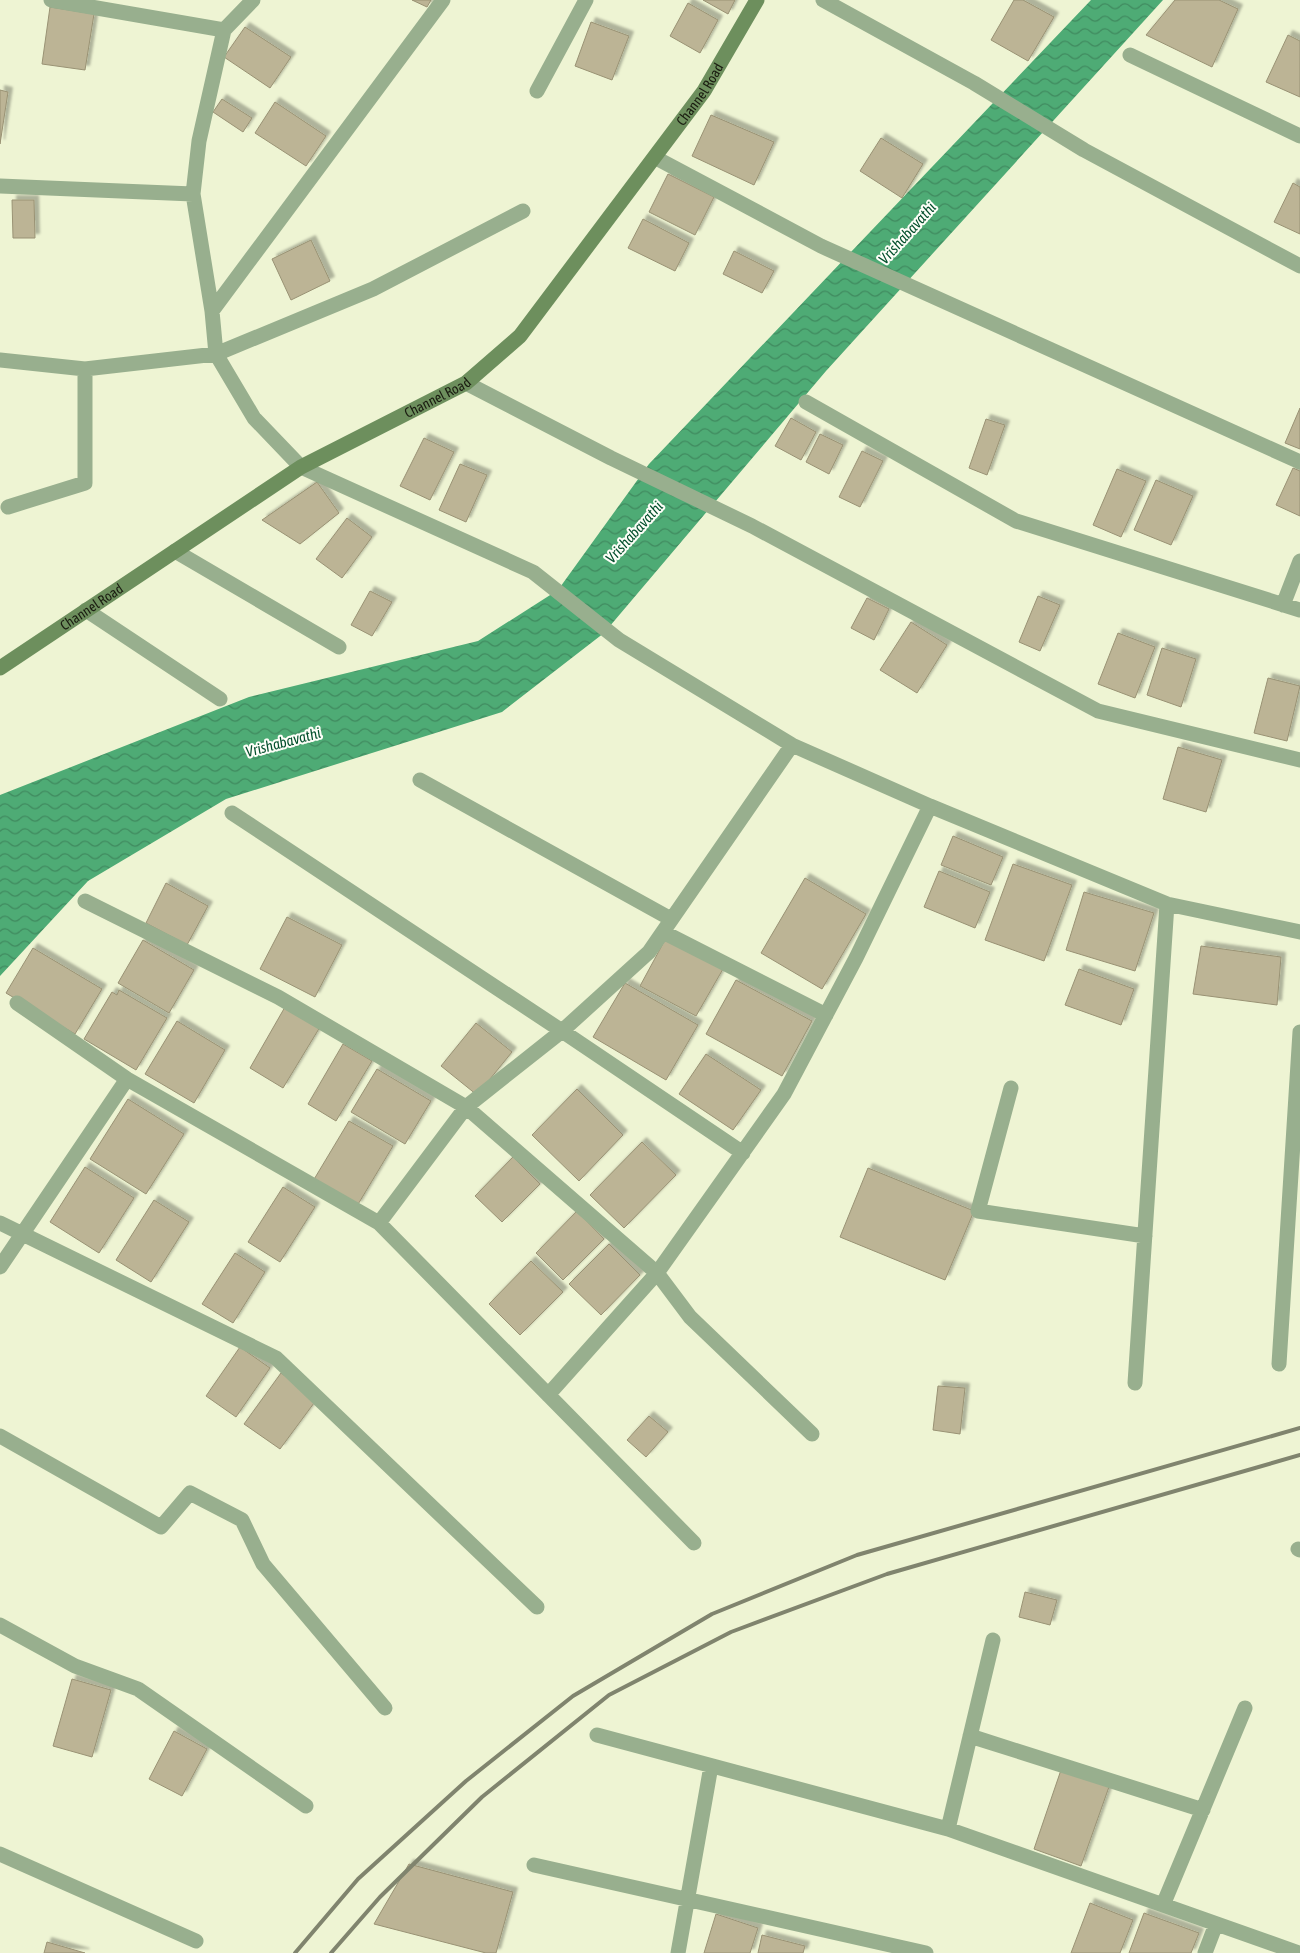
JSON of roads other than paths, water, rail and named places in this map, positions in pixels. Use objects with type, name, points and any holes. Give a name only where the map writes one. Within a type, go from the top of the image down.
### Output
[{"type":"street","points":[[51,0],[224,30]]},
{"type":"street","points":[[253,0],[224,30],[199,141],[193,194],[212,311],[216,354],[254,418],[301,467],[533,572],[619,640],[792,745],[930,806],[1167,904],[1300,932]]},
{"type":"street","points":[[212,311],[444,0]]},
{"type":"street","points":[[537,90],[586,0]]},
{"type":"street","name":"Channel Road","points":[[0,668],[301,467],[466,383],[520,336],[656,158],[704,91],[757,0]]},
{"type":"street","points":[[823,0],[974,84],[1084,150],[1300,266]]},
{"type":"street","points":[[1130,55],[1300,136]]},
{"type":"street","points":[[656,158],[821,246],[1300,462]]},
{"type":"street","points":[[0,186],[193,194]]},
{"type":"street","points":[[0,360],[85,369],[216,354],[373,289],[523,211]]},
{"type":"street","points":[[8,507],[85,483],[85,369]]},
{"type":"street","points":[[466,383],[611,458],[752,526],[1098,711],[1300,760]]},
{"type":"street","points":[[806,402],[1016,521],[1300,610]]},
{"type":"street","points":[[174,551],[339,647]]},
{"type":"street","points":[[1283,605],[1300,561]]},
{"type":"street","points":[[86,610],[220,699]]},
{"type":"street","points":[[379,1223],[466,1107],[562,1031],[649,952],[792,745]]},
{"type":"street","points":[[420,780],[667,926],[826,1015]]},
{"type":"street","points":[[548,1395],[657,1273],[784,1094],[826,1015],[930,806]]},
{"type":"street","points":[[232,813],[562,1031],[742,1153]]},
{"type":"street","points":[[85,901],[278,997],[466,1107],[657,1273],[690,1317],[812,1434]]},
{"type":"street","points":[[1135,1383],[1167,904]]},
{"type":"street","points":[[17,1003],[127,1079],[379,1223],[694,1543]]},
{"type":"street","points":[[1279,1364],[1297,1119],[1300,1032]]},
{"type":"street","points":[[0,1268],[22,1232],[127,1079]]},
{"type":"street","points":[[1011,1088],[978,1211],[1145,1236]]},
{"type":"street","points":[[0,1223],[22,1232],[276,1358],[537,1607]]},
{"type":"street","points":[[0,1436],[161,1527],[190,1493],[242,1520],[264,1564],[385,1708]]},
{"type":"street","points":[[0,1625],[75,1666],[138,1689],[306,1806]]},
{"type":"street","points":[[948,1829],[993,1640]]},
{"type":"street","points":[[1163,1905],[1245,1708]]},
{"type":"street","points":[[597,1735],[948,1829],[1299,1953]]},
{"type":"street","points":[[970,1736],[1203,1810]]},
{"type":"street","points":[[678,1953],[712,1766]]},
{"type":"street","points":[[0,1854],[196,1941]]},
{"type":"street","points":[[534,1865],[926,1953]]},
{"type":"street","points":[[1205,1953],[1216,1924]]},
{"type":"water","name":"Vrishabavathi","points":[[1091,0],[1163,0],[826,371],[604,633],[502,712],[226,799],[88,881],[0,976],[0,795],[249,697],[478,641],[558,590],[649,464]]},
{"type":"railway","points":[[295,1953],[358,1879],[466,1781],[573,1696],[712,1614],[857,1555],[1300,1428]]},
{"type":"railway","points":[[331,1953],[380,1897],[482,1797],[609,1695],[731,1632],[887,1574],[1300,1455]]}]
